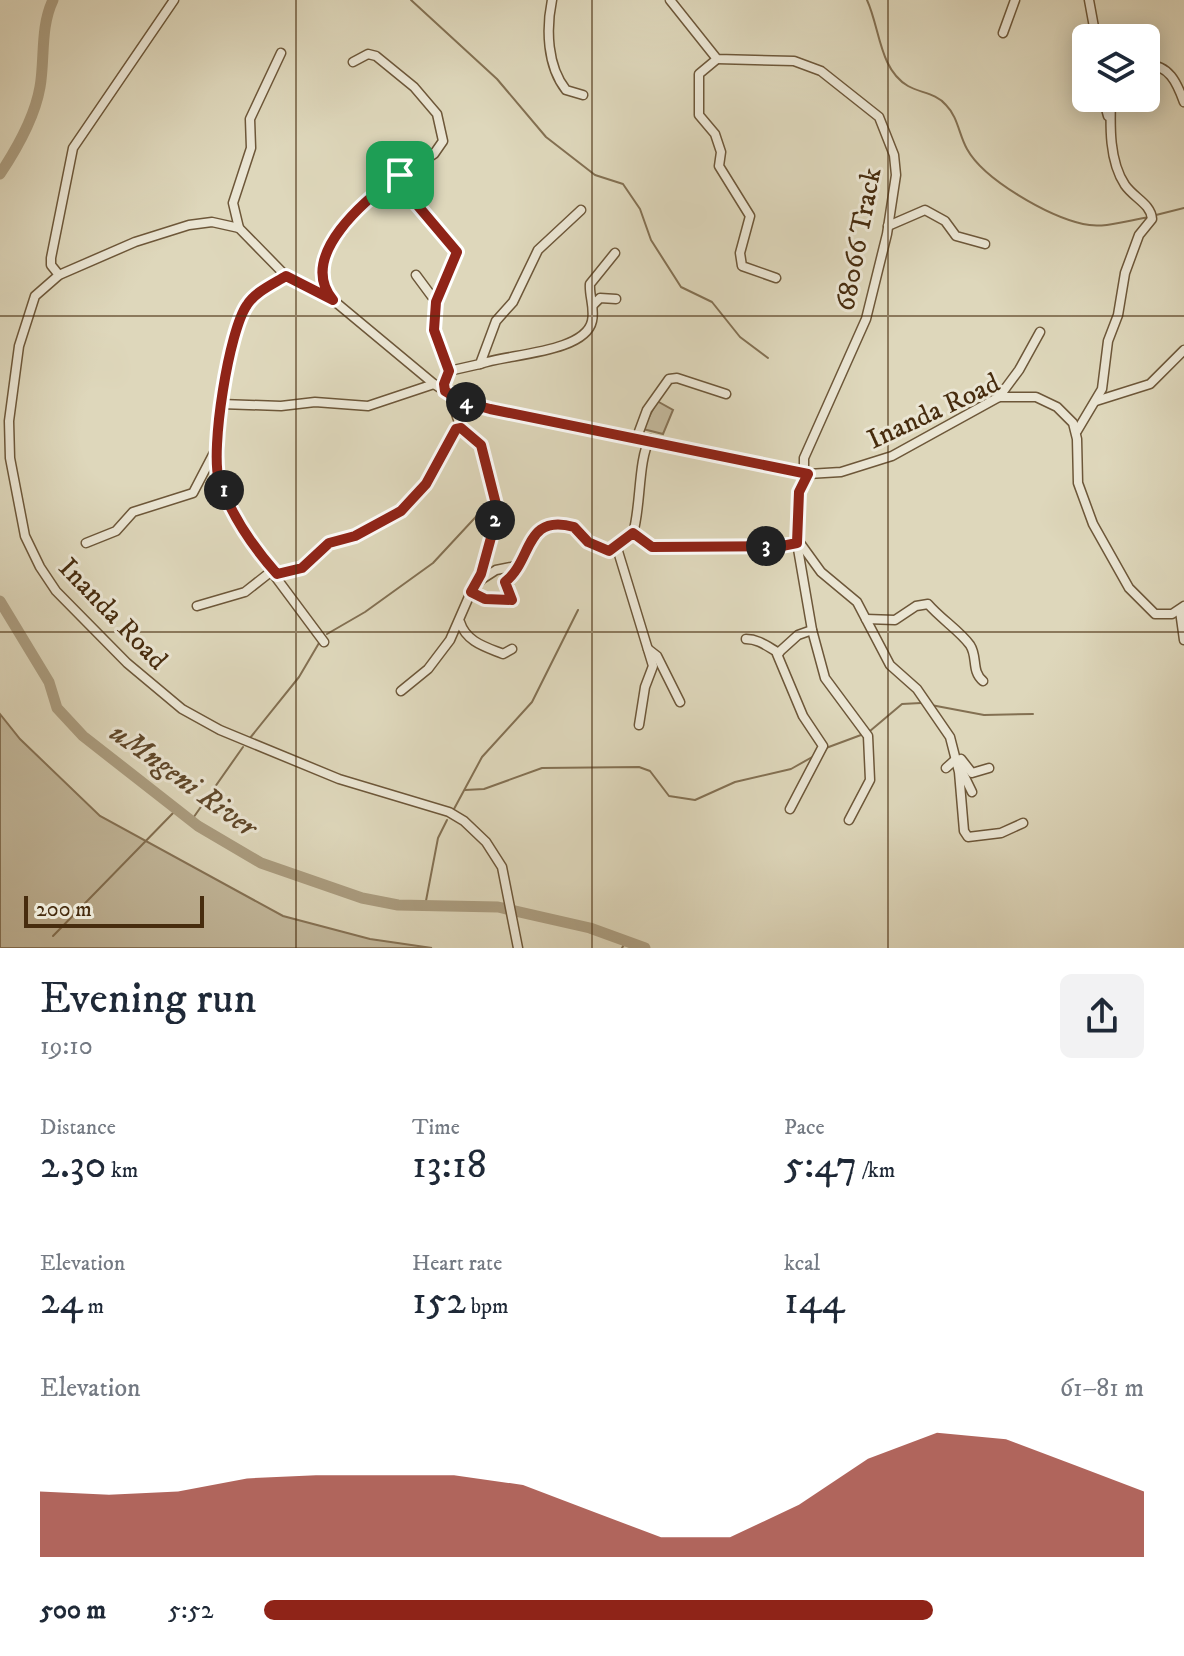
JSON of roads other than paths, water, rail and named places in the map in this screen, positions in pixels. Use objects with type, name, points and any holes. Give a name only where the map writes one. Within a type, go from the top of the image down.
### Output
[{"type":"street","points":[[59,275],[51,265],[51,258],[73,148],[174,0]]},
{"type":"street","points":[[552,0],[548,18],[556,75],[566,90],[583,95]]},
{"type":"street","points":[[670,0],[717,59],[699,74],[698,107],[703,123],[716,137],[719,166],[749,211],[750,226],[743,239],[742,266],[776,278]]},
{"type":"street","points":[[1003,33],[1015,0]]},
{"type":"street","points":[[1087,2],[1092,24]]},
{"type":"street","points":[[239,228],[233,203],[251,148],[248,127],[281,53]]},
{"type":"street","points":[[333,300],[321,270],[326,253],[365,200],[441,147],[442,126],[426,97],[376,56],[368,54],[353,62]]},
{"type":"street","name":"68066 Track","points":[[717,59],[775,59],[811,66],[868,106],[887,131],[894,155],[896,175],[888,226],[866,319],[804,458],[806,473],[799,492],[797,543],[812,630],[825,678],[868,736],[870,780],[849,820]]},
{"type":"street","points":[[1160,67],[1168,72],[1184,102]]},
{"type":"street","points":[[1108,112],[1111,120]]},
{"type":"street","points":[[1111,112],[1120,176],[1153,216],[1139,235],[1125,273],[1118,315],[1108,341],[1104,382],[1077,431],[1078,483],[1093,524],[1110,557],[1150,613],[1161,616],[1182,608],[1184,640]]},
{"type":"street","points":[[400,175],[413,200],[457,252],[436,302],[434,333],[449,371],[445,391]]},
{"type":"street","points":[[480,364],[496,321],[513,302],[542,245],[581,210]]},
{"type":"street","points":[[888,226],[925,210],[945,221],[956,236],[985,244]]},
{"type":"street","name":"Inanda Road","points":[[518,948],[510,899],[498,858],[464,821],[449,812],[339,779],[190,714],[127,663],[47,579],[25,536],[10,458],[9,421],[26,316],[40,289],[59,275],[135,242],[189,225],[212,222],[239,228],[286,276],[333,300],[434,384],[461,401],[806,473],[841,472],[892,456],[999,397],[1026,394],[1045,400],[1066,414],[1077,431]]},
{"type":"street","points":[[449,371],[566,345],[587,332],[593,305],[590,284],[615,253]]},
{"type":"street","points":[[416,275],[436,302]]},
{"type":"street","points":[[286,276],[252,298],[242,312],[221,404],[221,484],[248,540],[284,583],[324,642]]},
{"type":"street","points":[[593,305],[600,298],[616,299]]},
{"type":"street","points":[[999,397],[1019,370],[1040,332]]},
{"type":"street","points":[[1095,401],[1150,384],[1184,350]]},
{"type":"street","points":[[637,437],[637,429],[664,383],[675,378],[726,394]]},
{"type":"street","points":[[221,404],[343,403],[368,406],[434,384]]},
{"type":"street","points":[[401,691],[428,669],[460,622],[498,509],[481,445],[461,428],[456,414],[461,401]]},
{"type":"street","points":[[284,583],[329,543],[360,534],[409,503],[426,484],[456,429],[461,428]]},
{"type":"street","points":[[472,590],[485,599],[512,600],[505,582],[520,566],[533,535],[549,525],[571,526],[594,545],[609,551],[617,548],[633,533],[645,466],[644,449],[650,439]]},
{"type":"street","points":[[86,543],[116,531],[133,512],[193,493],[219,444]]},
{"type":"street","points":[[633,533],[652,547],[782,546],[797,543],[821,572],[857,602],[890,665],[922,695],[972,773],[989,768]]},
{"type":"street","points":[[617,548],[653,666],[645,687],[639,725]]},
{"type":"street","points":[[472,590],[491,572],[520,566]]},
{"type":"street","points":[[197,606],[245,592],[275,572],[297,569]]},
{"type":"street","points":[[866,619],[895,620],[916,606],[928,604],[966,639],[972,649],[977,675],[983,681]]},
{"type":"street","points":[[460,622],[463,632],[482,646],[503,654],[512,649]]},
{"type":"street","points":[[790,809],[823,746],[783,676],[777,659],[779,653],[798,635],[812,630]]},
{"type":"street","points":[[746,639],[758,640],[769,650],[779,653]]},
{"type":"street","points":[[647,649],[657,656],[680,702]]},
{"type":"street","points":[[954,748],[964,831],[973,839],[1001,833],[1023,823]]},
{"type":"street","points":[[946,768],[956,759]]},
{"type":"street","points":[[956,759],[972,792]]},
{"type":"waterway","name":"uMngeni River","points":[[0,174],[24,132],[38,98],[46,21],[53,0]]},
{"type":"waterway","points":[[411,0],[497,79],[546,137],[595,175],[623,184],[640,209],[651,240],[681,287],[712,302],[740,337],[768,358]]},
{"type":"waterway","points":[[867,0],[891,69],[908,86],[946,105],[967,149],[987,173],[1035,205],[1083,224],[1108,225],[1150,217]]},
{"type":"waterway","points":[[1156,215],[1184,208]]},
{"type":"waterway","points":[[327,634],[365,612],[433,563],[484,508]]},
{"type":"waterway","name":"uMngeni River","points":[[0,601],[49,682],[57,708],[83,736],[198,826],[261,863],[362,898],[398,905],[498,907],[590,928],[645,948]]},
{"type":"waterway","points":[[454,809],[482,757],[532,702],[578,610]]},
{"type":"waterway","points":[[250,738],[299,677],[319,643]]},
{"type":"waterway","points":[[870,731],[902,704],[921,703]]},
{"type":"waterway","points":[[931,705],[984,715],[1033,714]]},
{"type":"waterway","points":[[826,748],[861,735]]},
{"type":"waterway","points":[[191,821],[243,747]]},
{"type":"waterway","points":[[465,790],[484,789],[542,768],[639,767],[650,771],[669,796],[695,800],[735,782],[791,769],[814,756]]},
{"type":"waterway","points":[[53,936],[176,810]]},
{"type":"waterway","points":[[425,906],[438,838],[447,820]]},
{"type":"waterway","name":"uMngeni River","points":[[622,948],[626,941]]}]
